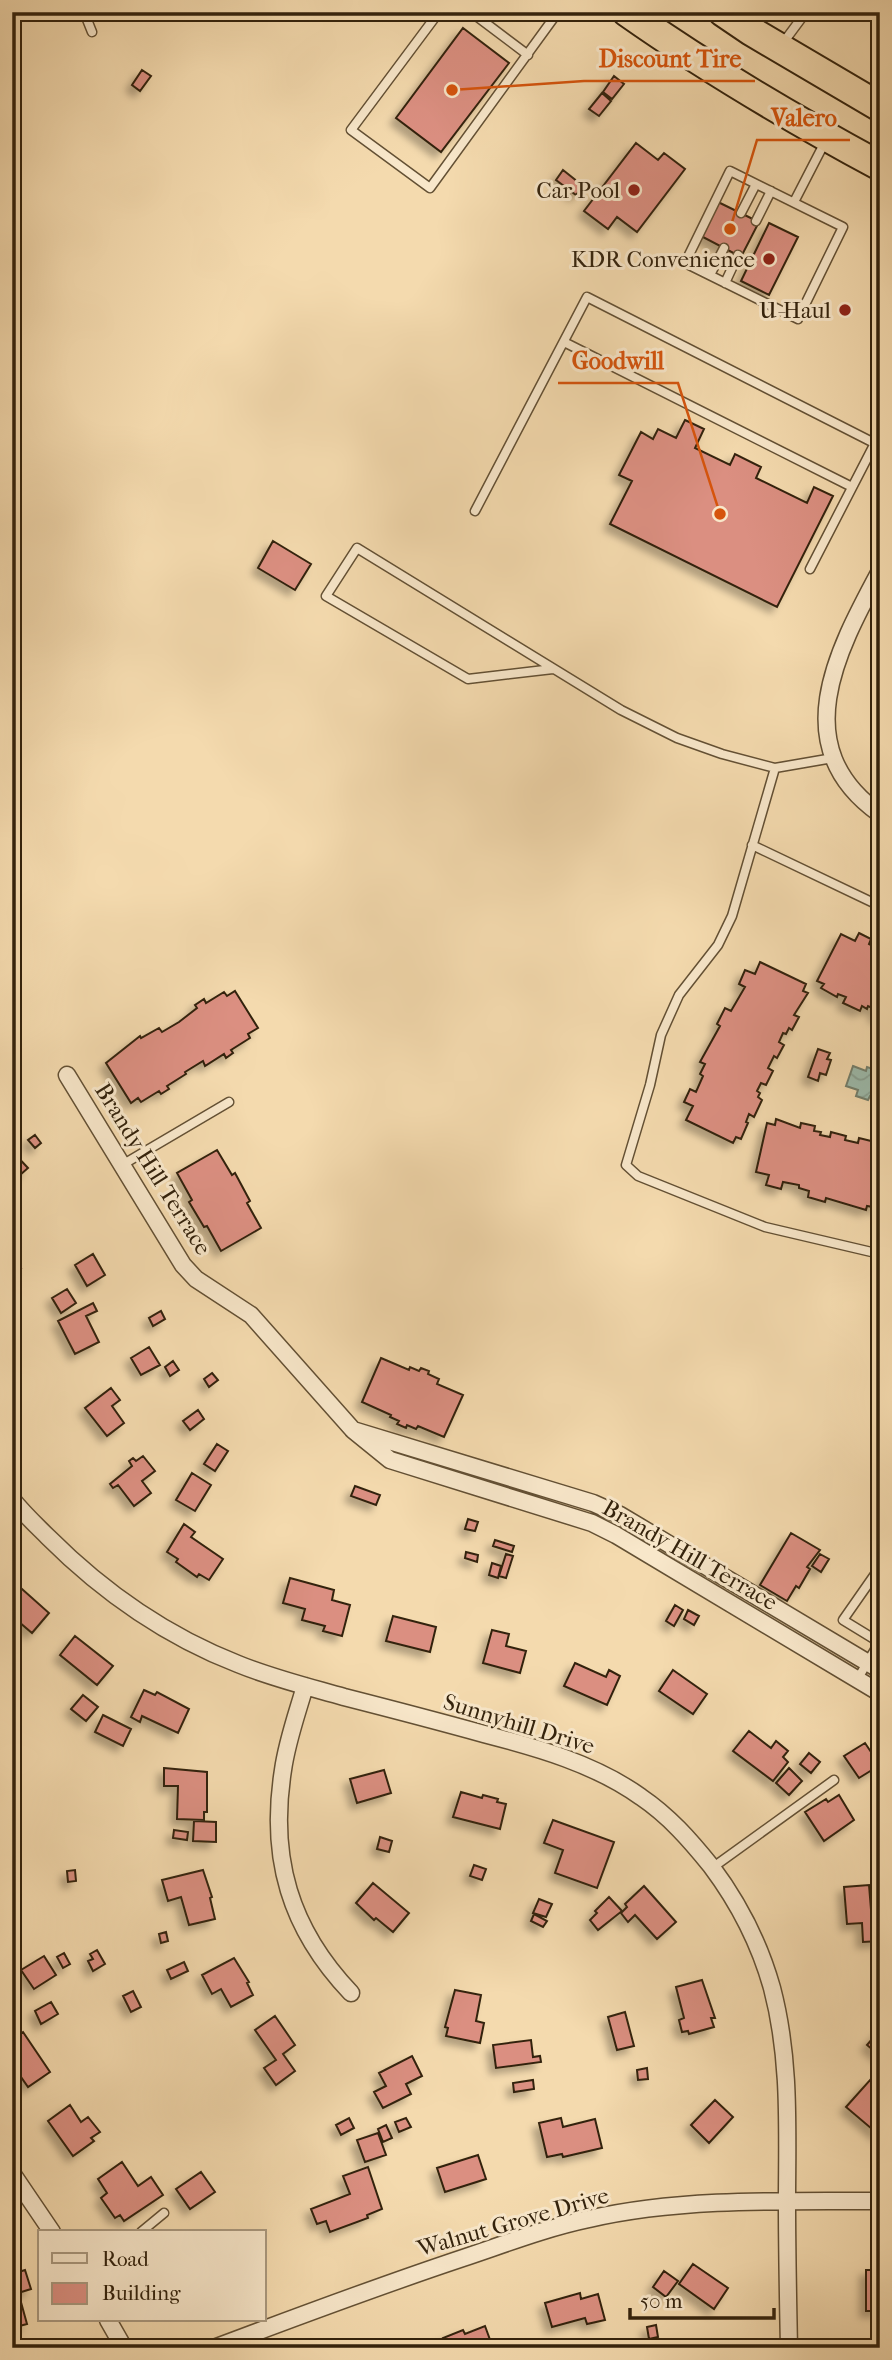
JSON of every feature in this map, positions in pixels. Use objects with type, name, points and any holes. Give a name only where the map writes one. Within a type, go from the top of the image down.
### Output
[{"type":"highway","points":[[627,12],[677,47],[880,166]]},
{"type":"highway","points":[[723,12],[759,22],[779,48],[880,107]]},
{"type":"street","points":[[880,571],[849,629],[834,667],[826,704],[833,758],[850,786],[880,814]]},
{"type":"street","name":"Brandy Hill Terrace","points":[[67,1075],[183,1265],[196,1279],[251,1315],[353,1430],[390,1460],[592,1523],[880,1693]]},
{"type":"street","name":"Brandy Hill Terrace","points":[[353,1430],[593,1503],[620,1515],[873,1667]]},
{"type":"street","name":"Sunnyhill Drive","points":[[12,1499],[66,1555],[108,1590],[182,1639],[240,1665],[305,1686],[520,1744],[579,1764],[640,1796],[670,1819],[691,1841],[738,1907],[757,1945],[780,2022],[789,2127],[789,2348]]},
{"type":"street","points":[[305,1686],[282,1771],[280,1844],[286,1883],[298,1918],[312,1945],[351,1993]]},
{"type":"street","points":[[12,2173],[51,2230]]},
{"type":"street","name":"Walnut Grove Drive","points":[[214,2348],[382,2285],[590,2218],[643,2209],[787,2201],[880,2201]]},
{"type":"street","points":[[109,2322],[124,2348]]},
{"type":"lane","points":[[84,12],[92,32]]},
{"type":"lane","points":[[439,12],[351,130],[430,188],[558,12]]},
{"type":"lane","points":[[471,12],[528,55]]},
{"type":"lane","points":[[779,48],[806,12]]},
{"type":"lane","points":[[794,202],[827,137]]},
{"type":"lane","points":[[730,171],[771,191],[843,227],[798,319],[685,263],[730,171]]},
{"type":"lane","points":[[741,213],[757,184]]},
{"type":"lane","points":[[756,220],[771,191]]},
{"type":"lane","points":[[710,275],[724,248]]},
{"type":"lane","points":[[725,283],[738,255]]},
{"type":"lane","points":[[475,511],[587,297],[877,445],[810,569]]},
{"type":"lane","points":[[564,342],[852,487]]},
{"type":"lane","points":[[553,669],[468,679],[326,596],[357,548],[621,710],[677,738],[722,754],[775,768],[833,758]]},
{"type":"lane","points":[[775,768],[732,916],[718,945],[679,995],[661,1035],[650,1084],[626,1165],[638,1176],[765,1227],[880,1254]]},
{"type":"lane","points":[[752,845],[880,906]]},
{"type":"lane","points":[[122,1166],[229,1102]]},
{"type":"lane","points":[[857,1680],[873,1667],[880,1641],[843,1620],[880,1567]]},
{"type":"lane","points":[[712,1868],[834,1780]]},
{"type":"lane","points":[[143,2230],[164,2213]]},
{"type":"water","points":[[853,1066],[866,1071],[867,1067],[879,1071],[880,1100],[870,1096],[868,1100],[856,1096],[858,1090],[846,1086]]},
{"type":"building","points":[[463,28],[509,63],[441,152],[396,118]]},
{"type":"building","points":[[142,70],[151,76],[140,91],[132,85]]},
{"type":"building","points":[[614,76],[624,84],[612,99],[603,92]]},
{"type":"building","points":[[602,93],[611,101],[599,116],[589,109]]},
{"type":"building","name":"Car Pool","points":[[636,143],[658,160],[664,153],[685,169],[637,232],[617,217],[608,229],[584,211]]},
{"type":"building","points":[[563,170],[583,186],[576,195],[556,180]]},
{"type":"building","points":[[718,202],[759,222],[741,257],[701,236]]},
{"type":"building","name":"KDR Convenience","points":[[769,223],[798,237],[769,295],[741,281]]},
{"type":"building","points":[[685,420],[704,429],[695,448],[730,465],[735,454],[761,467],[756,478],[807,503],[814,487],[833,496],[777,607],[610,524],[632,481],[619,475],[641,432],[653,439],[658,429],[676,438]]},
{"type":"building","points":[[273,541],[311,564],[295,590],[258,568]]},
{"type":"building","points":[[859,933],[871,939],[869,944],[880,950],[880,1017],[874,1015],[877,1010],[868,1006],[867,1009],[862,1006],[860,1011],[843,1003],[846,997],[838,994],[837,997],[821,988],[824,984],[817,981],[841,934],[855,941]]},
{"type":"building","points":[[760,962],[806,984],[803,991],[808,993],[794,1015],[799,1017],[792,1030],[789,1028],[786,1034],[783,1033],[779,1042],[784,1045],[768,1068],[773,1071],[766,1085],[761,1083],[757,1091],[762,1100],[754,1117],[749,1114],[741,1139],[736,1137],[733,1143],[686,1120],[693,1106],[684,1102],[690,1089],[696,1092],[703,1076],[700,1074],[705,1064],[700,1062],[720,1026],[717,1024],[725,1008],[731,1011],[745,987],[739,984],[745,970],[755,974]]},
{"type":"building","points":[[235,991],[258,1028],[248,1034],[250,1038],[231,1050],[233,1053],[226,1058],[224,1054],[205,1066],[203,1061],[185,1072],[186,1074],[167,1086],[169,1089],[161,1094],[159,1091],[141,1102],[138,1098],[131,1103],[106,1063],[140,1036],[141,1038],[159,1028],[162,1032],[179,1022],[204,999],[206,1003],[224,992],[227,996]]},
{"type":"building","points":[[818,1049],[830,1053],[827,1059],[831,1060],[826,1075],[820,1073],[818,1081],[808,1077]]},
{"type":"building","points":[[776,1119],[800,1128],[801,1123],[815,1126],[814,1131],[821,1132],[820,1135],[830,1137],[831,1132],[846,1136],[845,1140],[858,1143],[859,1138],[875,1142],[873,1147],[880,1148],[878,1208],[867,1206],[866,1210],[826,1198],[825,1202],[808,1197],[809,1191],[799,1188],[799,1185],[783,1182],[781,1189],[766,1185],[769,1175],[756,1172],[767,1123],[775,1125]]},
{"type":"building","points":[[35,1135],[41,1143],[35,1148],[28,1140]]},
{"type":"building","points":[[217,1150],[232,1175],[235,1173],[261,1228],[221,1251],[189,1202],[192,1200],[177,1173]]},
{"type":"building","points":[[12,1151],[28,1168],[12,1182]]},
{"type":"building","points":[[93,1254],[105,1275],[87,1286],[75,1265]]},
{"type":"building","points":[[12,1257],[21,1268],[12,1275]]},
{"type":"building","points":[[67,1289],[76,1303],[61,1313],[52,1298]]},
{"type":"building","points":[[93,1303],[97,1311],[86,1316],[99,1342],[75,1354],[58,1321]]},
{"type":"building","points":[[161,1311],[165,1319],[153,1326],[149,1318]]},
{"type":"building","points":[[149,1347],[160,1365],[141,1375],[131,1358]]},
{"type":"building","points":[[381,1358],[409,1370],[410,1367],[429,1371],[428,1374],[439,1379],[437,1384],[463,1395],[444,1437],[418,1426],[416,1429],[407,1425],[406,1428],[397,1424],[399,1421],[390,1417],[391,1415],[362,1402]]},
{"type":"building","points":[[173,1361],[179,1370],[170,1376],[165,1367]]},
{"type":"building","points":[[212,1373],[218,1380],[209,1387],[204,1379]]},
{"type":"building","points":[[111,1388],[120,1400],[112,1406],[124,1423],[107,1436],[85,1408]]},
{"type":"building","points":[[198,1410],[204,1419],[190,1430],[183,1421]]},
{"type":"building","points":[[217,1444],[228,1451],[215,1471],[204,1464]]},
{"type":"building","points":[[143,1456],[155,1471],[142,1481],[151,1493],[134,1506],[118,1485],[113,1488],[110,1484],[132,1466],[129,1461],[133,1458],[136,1461]]},
{"type":"building","points":[[192,1473],[211,1485],[195,1511],[176,1500]]},
{"type":"building","points":[[355,1486],[380,1495],[376,1505],[351,1496]]},
{"type":"building","points":[[468,1519],[478,1522],[475,1531],[465,1529]]},
{"type":"building","points":[[184,1524],[195,1532],[191,1537],[223,1559],[209,1580],[199,1574],[197,1577],[167,1552]]},
{"type":"building","points":[[791,1533],[820,1550],[807,1567],[810,1569],[799,1588],[796,1586],[787,1601],[760,1585]]},
{"type":"building","points":[[495,1540],[514,1546],[512,1552],[493,1546]]},
{"type":"building","points":[[466,1552],[478,1555],[477,1562],[465,1558]]},
{"type":"building","points":[[506,1554],[513,1556],[506,1578],[499,1576]]},
{"type":"building","points":[[820,1554],[829,1559],[821,1572],[812,1566]]},
{"type":"building","points":[[492,1563],[501,1566],[498,1578],[489,1575]]},
{"type":"building","points":[[290,1578],[334,1590],[332,1600],[350,1605],[342,1636],[323,1631],[325,1626],[302,1620],[305,1609],[283,1603]]},
{"type":"building","points":[[13,1581],[49,1613],[32,1633],[12,1616]]},
{"type":"building","points":[[675,1605],[683,1610],[674,1626],[666,1621]]},
{"type":"building","points":[[688,1610],[699,1616],[694,1625],[684,1619]]},
{"type":"building","points":[[393,1616],[436,1627],[430,1652],[386,1641]]},
{"type":"building","points":[[492,1630],[509,1634],[506,1646],[526,1651],[520,1673],[483,1663]]},
{"type":"building","points":[[75,1636],[113,1666],[97,1685],[60,1655]]},
{"type":"building","points":[[575,1663],[606,1677],[609,1670],[620,1676],[607,1705],[564,1686]]},
{"type":"building","points":[[673,1670],[707,1694],[693,1714],[659,1691]]},
{"type":"building","points":[[144,1690],[155,1695],[157,1692],[189,1709],[178,1733],[142,1716],[140,1722],[131,1717]]},
{"type":"building","points":[[83,1695],[98,1707],[86,1721],[71,1709]]},
{"type":"building","points":[[103,1715],[131,1729],[123,1746],[95,1732]]},
{"type":"building","points":[[749,1731],[771,1748],[776,1741],[788,1751],[783,1757],[788,1762],[773,1781],[733,1751]]},
{"type":"building","points":[[865,1743],[873,1755],[880,1751],[880,1765],[859,1778],[844,1756]]},
{"type":"building","points":[[809,1753],[820,1762],[811,1773],[800,1764]]},
{"type":"building","points":[[164,1768],[207,1772],[207,1812],[204,1812],[204,1820],[177,1819],[178,1786],[164,1786]]},
{"type":"building","points":[[789,1768],[802,1781],[789,1795],[776,1783]]},
{"type":"building","points":[[384,1770],[391,1793],[357,1803],[350,1779]]},
{"type":"building","points":[[461,1792],[498,1799],[497,1802],[506,1804],[500,1829],[453,1817]]},
{"type":"building","points":[[839,1795],[854,1820],[824,1841],[805,1812],[826,1799],[828,1802]]},
{"type":"building","points":[[553,1820],[614,1842],[597,1888],[555,1873],[563,1850],[544,1843]]},
{"type":"building","points":[[194,1821],[216,1822],[216,1842],[193,1841]]},
{"type":"building","points":[[174,1830],[188,1832],[187,1840],[173,1838]]},
{"type":"building","points":[[380,1837],[392,1841],[389,1852],[377,1849]]},
{"type":"building","points":[[474,1865],[486,1869],[482,1880],[470,1876]]},
{"type":"building","points":[[75,1870],[76,1881],[68,1882],[67,1871]]},
{"type":"building","points":[[203,1870],[212,1897],[210,1898],[215,1919],[189,1925],[181,1897],[168,1901],[162,1880]]},
{"type":"building","points":[[373,1883],[409,1913],[393,1932],[376,1918],[374,1920],[356,1903]]},
{"type":"building","points":[[869,1885],[872,1922],[880,1921],[880,1941],[863,1942],[862,1923],[847,1924],[844,1887]]},
{"type":"building","points":[[644,1886],[676,1922],[657,1939],[635,1915],[628,1922],[621,1913],[627,1907],[625,1904]]},
{"type":"building","points":[[609,1897],[622,1911],[598,1930],[590,1920]]},
{"type":"building","points":[[539,1899],[552,1904],[546,1917],[533,1913]]},
{"type":"building","points":[[534,1914],[547,1921],[543,1927],[531,1921]]},
{"type":"building","points":[[166,1932],[168,1941],[161,1943],[159,1934]]},
{"type":"building","points":[[97,1950],[105,1964],[93,1971],[88,1961],[93,1959],[90,1954]]},
{"type":"building","points":[[64,1953],[70,1964],[63,1968],[57,1957]]},
{"type":"building","points":[[44,1956],[56,1975],[34,1989],[21,1970]]},
{"type":"building","points":[[234,1958],[249,1982],[247,1983],[253,1995],[231,2007],[221,1989],[212,1994],[202,1975]]},
{"type":"building","points":[[184,1962],[188,1971],[171,1979],[167,1970]]},
{"type":"building","points":[[702,1980],[715,2018],[711,2018],[714,2027],[689,2034],[688,2031],[682,2032],[679,2020],[684,2018],[676,1987]]},
{"type":"building","points":[[455,1990],[481,1995],[476,2021],[484,2023],[480,2043],[446,2036],[448,2028],[445,2027]]},
{"type":"building","points":[[133,1991],[141,2007],[131,2012],[123,1996]]},
{"type":"building","points":[[51,2002],[58,2014],[41,2024],[35,2011]]},
{"type":"building","points":[[625,2012],[634,2046],[617,2050],[608,2017]]},
{"type":"building","points":[[275,2016],[295,2045],[283,2054],[295,2071],[276,2085],[264,2068],[276,2060],[255,2030]]},
{"type":"building","points":[[880,2030],[880,2056],[867,2045]]},
{"type":"building","points":[[23,2032],[50,2072],[28,2087],[12,2064],[12,2039]]},
{"type":"building","points":[[531,2040],[533,2057],[540,2056],[541,2062],[496,2068],[493,2045]]},
{"type":"building","points":[[412,2056],[422,2076],[406,2084],[411,2094],[383,2108],[374,2092],[386,2086],[379,2073]]},
{"type":"building","points":[[647,2068],[648,2079],[638,2080],[637,2070]]},
{"type":"building","points":[[533,2080],[534,2089],[514,2092],[513,2083]]},
{"type":"building","points":[[870,2080],[880,2088],[879,2135],[846,2107]]},
{"type":"building","points":[[715,2100],[733,2117],[709,2143],[691,2125]]},
{"type":"building","points":[[70,2105],[81,2122],[88,2117],[100,2132],[91,2138],[94,2141],[73,2156],[48,2121]]},
{"type":"building","points":[[349,2118],[354,2128],[341,2135],[336,2125]]},
{"type":"building","points":[[406,2118],[411,2127],[399,2132],[395,2122]]},
{"type":"building","points":[[561,2118],[563,2127],[595,2119],[602,2148],[563,2157],[562,2154],[547,2157],[539,2123]]},
{"type":"building","points":[[386,2125],[392,2138],[383,2142],[378,2129]]},
{"type":"building","points":[[378,2133],[386,2155],[365,2162],[357,2140]]},
{"type":"building","points":[[478,2155],[486,2179],[445,2192],[437,2168]]},
{"type":"building","points":[[122,2162],[138,2186],[151,2177],[163,2195],[124,2221],[120,2215],[115,2218],[101,2198],[107,2193],[98,2179]]},
{"type":"building","points":[[368,2167],[382,2209],[367,2215],[368,2218],[330,2232],[326,2221],[317,2224],[311,2209],[350,2194],[343,2176]]},
{"type":"building","points":[[201,2172],[215,2192],[190,2209],[176,2189]]},
{"type":"building","points":[[693,2264],[728,2288],[714,2309],[679,2284]]},
{"type":"building","points":[[25,2270],[31,2289],[15,2294],[12,2274]]},
{"type":"building","points":[[866,2270],[880,2270],[880,2311],[866,2311]]},
{"type":"building","points":[[664,2271],[678,2281],[666,2297],[653,2287]]},
{"type":"building","points":[[580,2293],[581,2299],[598,2294],[605,2320],[587,2324],[585,2318],[552,2327],[545,2303]]},
{"type":"building","points":[[19,2295],[27,2324],[12,2328],[12,2297]]},
{"type":"building","points":[[656,2325],[658,2337],[649,2339],[647,2327]]},
{"type":"building","points":[[485,2326],[493,2348],[447,2348],[443,2338],[463,2330],[465,2334]]},
{"type":"place","name":"Discount Tire","points":[[452,90]]},
{"type":"place","name":"Car Pool","points":[[634,190]]},
{"type":"place","name":"Valero","points":[[730,229]]},
{"type":"place","name":"KDR Convenience","points":[[769,259]]},
{"type":"place","name":"U-Haul","points":[[845,310]]},
{"type":"place","name":"Goodwill","points":[[720,514]]}]
